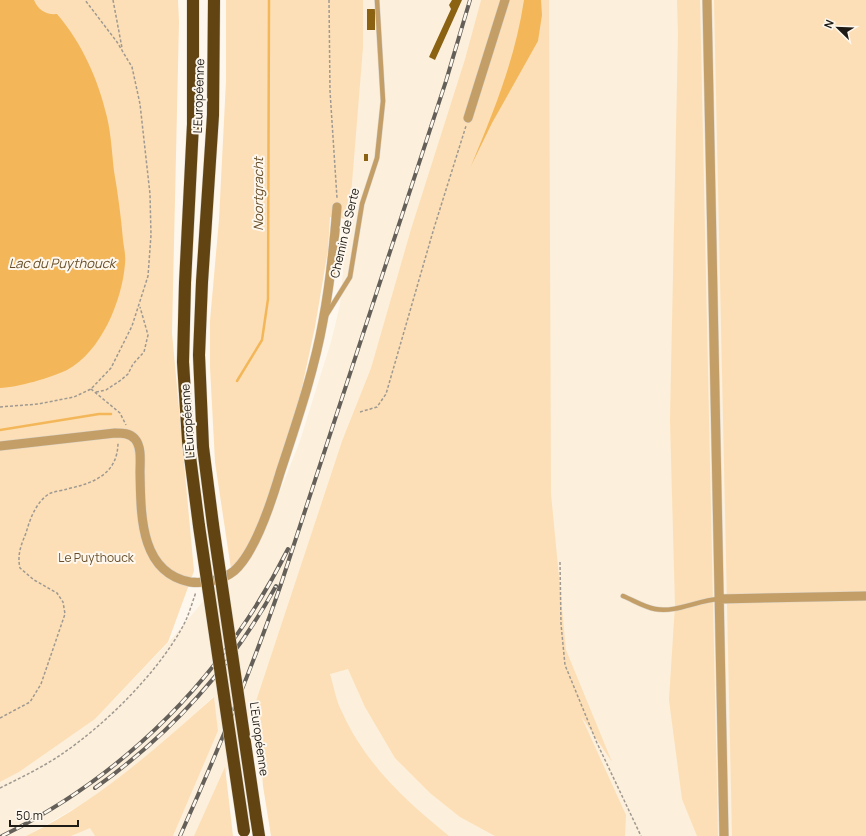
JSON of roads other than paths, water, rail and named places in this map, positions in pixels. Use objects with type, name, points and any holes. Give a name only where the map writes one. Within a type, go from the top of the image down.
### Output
[{"type":"highway","name":"L'Européenne","points":[[193,0],[193,124],[185,282],[183,362],[188,441],[199,526],[244,833]]},
{"type":"highway","name":"L'Européenne","points":[[214,0],[213,115],[202,282],[199,356],[203,447],[213,525],[259,836]]},
{"type":"street","points":[[468,118],[505,0]]},
{"type":"street","points":[[707,0],[724,836]]},
{"type":"street","points":[[323,323],[332,261],[337,208]]},
{"type":"street","name":"Chemin de Serte","points":[[0,446],[121,433],[132,436],[137,441],[139,448],[144,526],[150,554],[160,567],[170,574],[186,581],[200,582],[216,579],[233,572],[246,555],[271,503],[298,416],[323,323]]},
{"type":"street","points":[[719,599],[866,596]]},
{"type":"lane","name":"Chemin de Serte","points":[[323,323],[350,277],[362,204],[377,158],[383,101],[377,0]]},
{"type":"lane","points":[[623,596],[657,609],[669,609],[707,600],[719,599]]},
{"type":"water","name":"Lac du Puythouck","points":[[0,0],[34,0],[38,7],[46,13],[57,14],[74,37],[88,62],[99,89],[108,123],[125,264],[119,294],[108,324],[100,338],[79,362],[67,370],[43,379],[25,384],[0,388]]},
{"type":"water","points":[[524,0],[541,0],[542,15],[538,41],[492,123],[471,166],[503,84],[515,43]]},
{"type":"waterway","name":"Noortgracht","points":[[237,381],[262,340],[268,299],[269,0]]},
{"type":"waterway","points":[[0,430],[99,414],[111,414]]},
{"type":"railway","points":[[180,836],[234,711],[281,584],[446,81],[470,0]]},
{"type":"railway","points":[[2,836],[48,811],[91,783],[131,751],[169,716],[203,678],[235,638],[263,594],[288,549]]},
{"type":"railway","points":[[95,788],[149,745],[197,698],[239,645],[276,586]]},
{"type":"park label","name":"Le Puythouck","points":[[96,558]]}]
